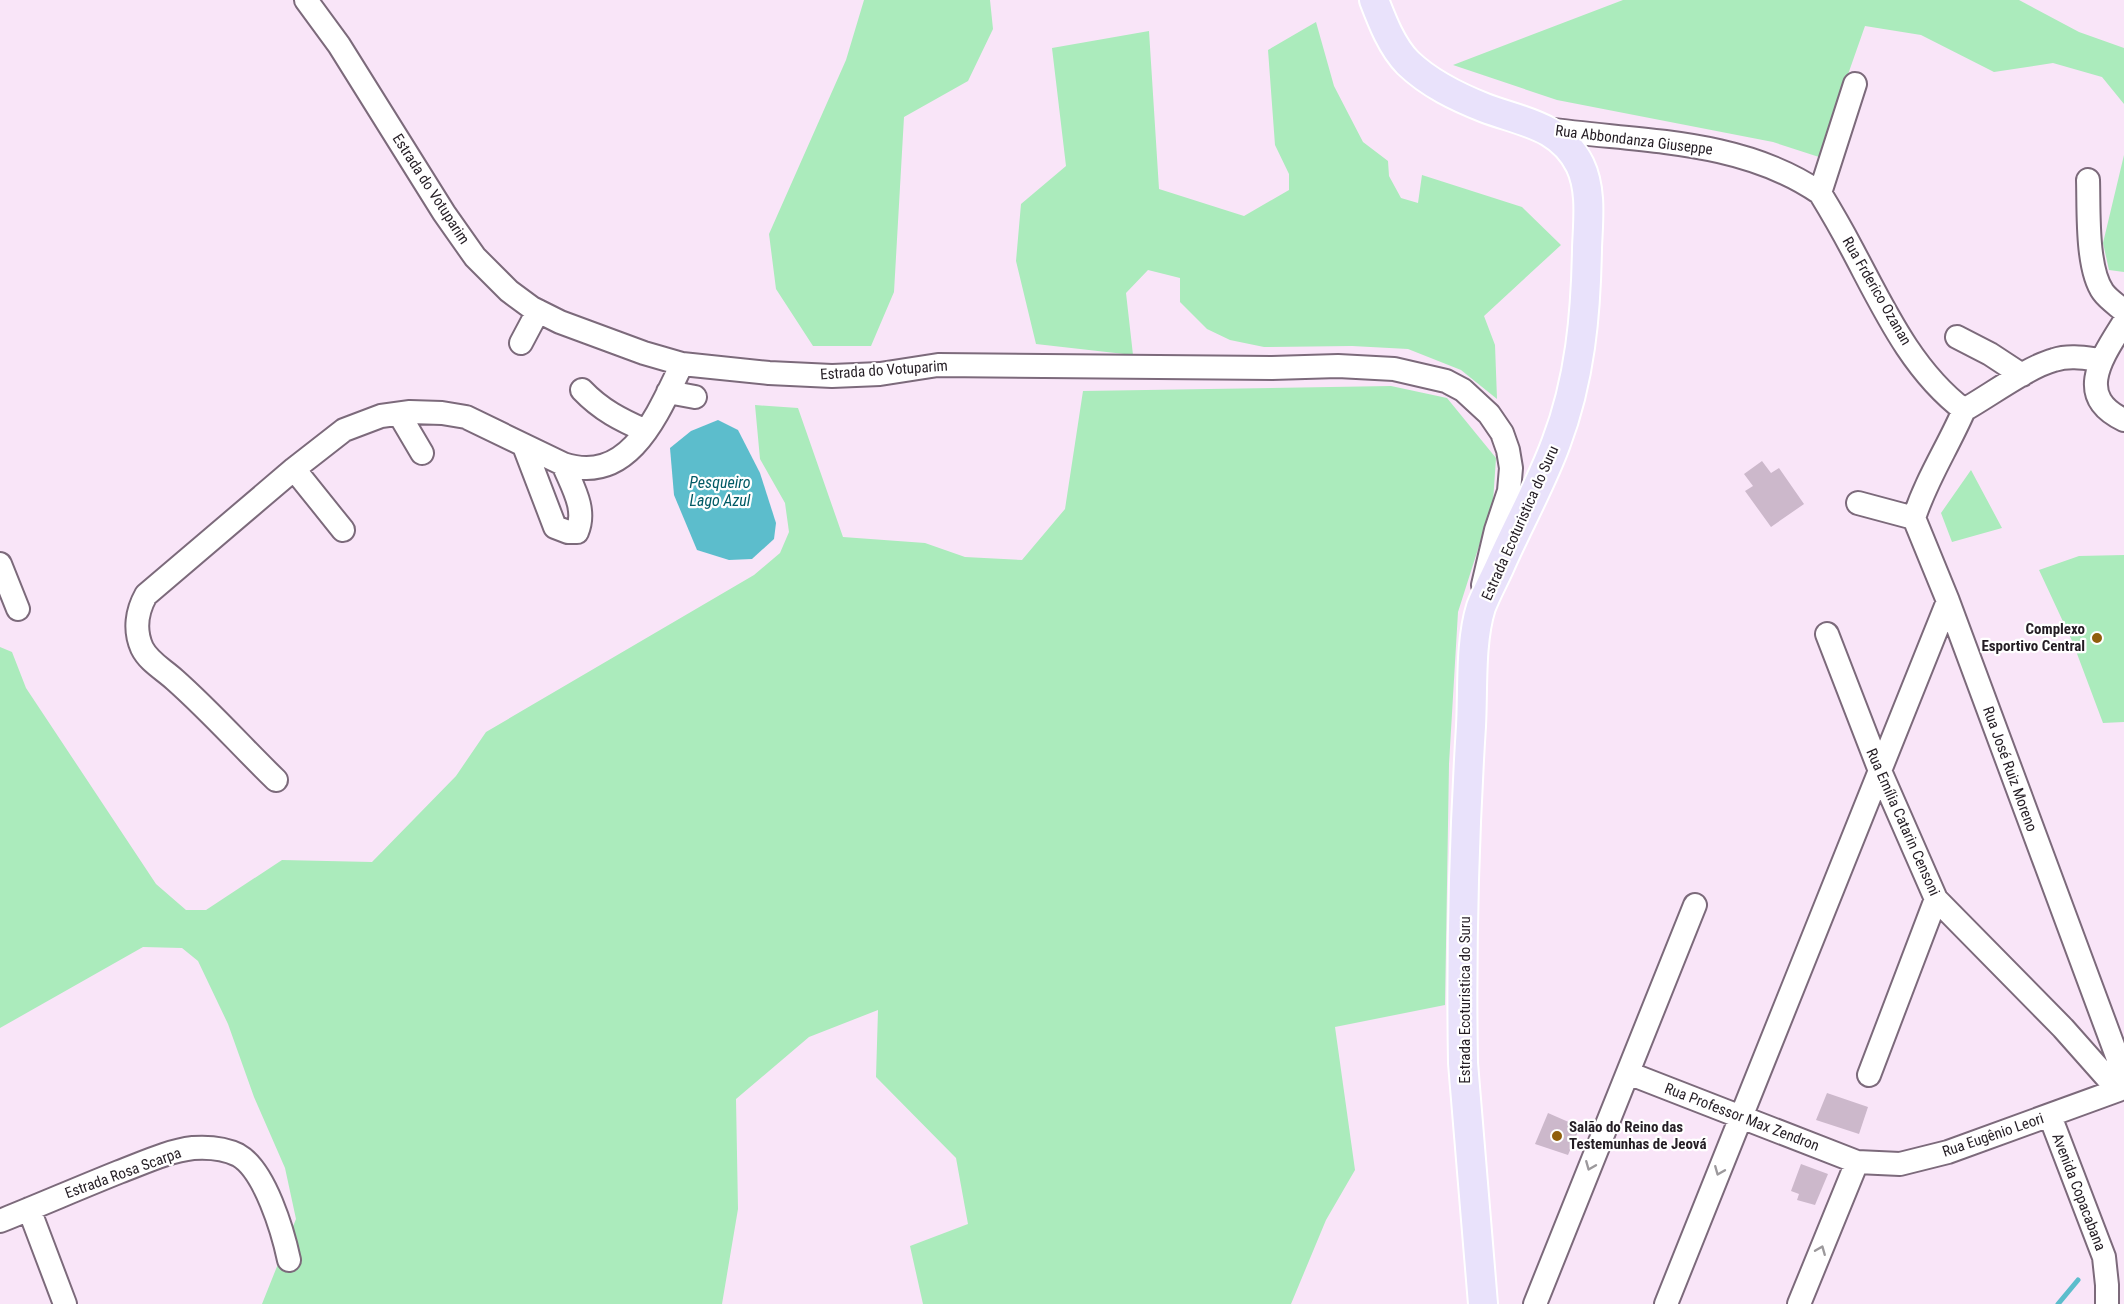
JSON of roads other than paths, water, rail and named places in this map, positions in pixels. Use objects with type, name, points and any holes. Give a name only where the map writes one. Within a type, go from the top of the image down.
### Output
[{"type":"main road","name":"Estrada Ecoturistica do Suru","points":[[1374,0],[1380,16],[1406,61],[1457,97],[1547,129],[1565,144],[1580,165],[1587,185],[1587,282],[1581,348],[1571,397],[1556,443],[1481,607],[1475,640],[1467,795],[1462,1024],[1463,1062],[1483,1304]]},
{"type":"street","name":"Estrada do Votuparim","points":[[306,0],[339,45],[432,194],[475,257],[509,291],[538,311],[585,333],[682,364],[769,374],[832,376],[880,374],[938,365],[1348,367],[1394,369],[1446,381],[1463,390],[1489,414],[1502,433],[1511,468],[1509,491],[1486,566],[1481,607]]},
{"type":"street","points":[[1820,193],[1855,84]]},
{"type":"street","name":"Rua Abbondanza Giuseppe","points":[[1547,129],[1697,146],[1731,154],[1776,170],[1804,182],[1820,193]]},
{"type":"street","points":[[2088,180],[2092,264],[2096,279],[2103,291],[2124,310]]},
{"type":"street","name":"Rua Frderico Ozanan","points":[[1820,193],[1852,248],[1883,309],[1927,376],[1944,395],[1964,411]]},
{"type":"street","points":[[521,344],[538,311]]},
{"type":"street","points":[[2124,322],[2101,360],[2096,376],[2100,402],[2115,416],[2124,420]]},
{"type":"street","points":[[1957,337],[1990,354],[2022,375]]},
{"type":"street","points":[[1858,502],[1914,518],[1929,480],[1964,411],[2022,375],[2054,360],[2076,357],[2101,360]]},
{"type":"street","points":[[276,780],[174,679],[154,664],[142,647],[137,627],[139,607],[146,595],[294,469],[344,430],[381,416],[442,413],[466,417],[563,464],[577,469],[594,469],[614,462],[628,453],[642,439],[682,364]]},
{"type":"street","points":[[582,390],[610,415],[646,431]]},
{"type":"street","points":[[668,392],[695,397]]},
{"type":"street","points":[[399,414],[422,453]]},
{"type":"street","points":[[524,446],[555,526],[568,532],[577,532],[582,522],[582,511],[563,464]]},
{"type":"street","points":[[294,469],[343,530]]},
{"type":"street","name":"Rua José Ruiz Moreno","points":[[1914,518],[1948,601],[2122,1084]]},
{"type":"street","points":[[0,564],[18,609]]},
{"type":"street","points":[[1666,1304],[1948,601]]},
{"type":"street","name":"Rua Emília Catarin Censoni","points":[[1827,634],[1880,771],[1936,899],[2063,1029],[2122,1084]]},
{"type":"street","points":[[1869,1075],[1936,899]]},
{"type":"street","points":[[1535,1304],[1695,905]]},
{"type":"street","name":"Rua Professor Max Zendron","points":[[1628,1073],[1857,1162]]},
{"type":"street","name":"Rua Eugênio Leori","points":[[1857,1162],[1900,1164],[1948,1152],[2050,1116],[2122,1084]]},
{"type":"street","name":"Avenida Copacabana","points":[[2050,1116],[2104,1257],[2107,1304]]},
{"type":"street","name":"Estrada Rosa Scarpa","points":[[0,1221],[148,1161],[192,1148],[212,1147],[238,1155],[247,1162],[260,1179],[283,1229],[289,1260]]},
{"type":"street","points":[[1799,1304],[1857,1162]]},
{"type":"street","points":[[29,1209],[65,1304]]},
{"type":"water","name":"Pesqueiro Lago Azul","points":[[718,420],[738,430],[760,473],[776,523],[774,539],[752,559],[729,560],[697,550],[674,495],[670,448],[691,431]]},
{"type":"waterway","points":[[2058,1304],[2078,1280]]},
{"type":"place","name":"Complexo Esportivo Central","points":[[2097,638]]},
{"type":"place","name":"Salão do Reino das Testemunhas de Jeová","points":[[1557,1136]]}]
